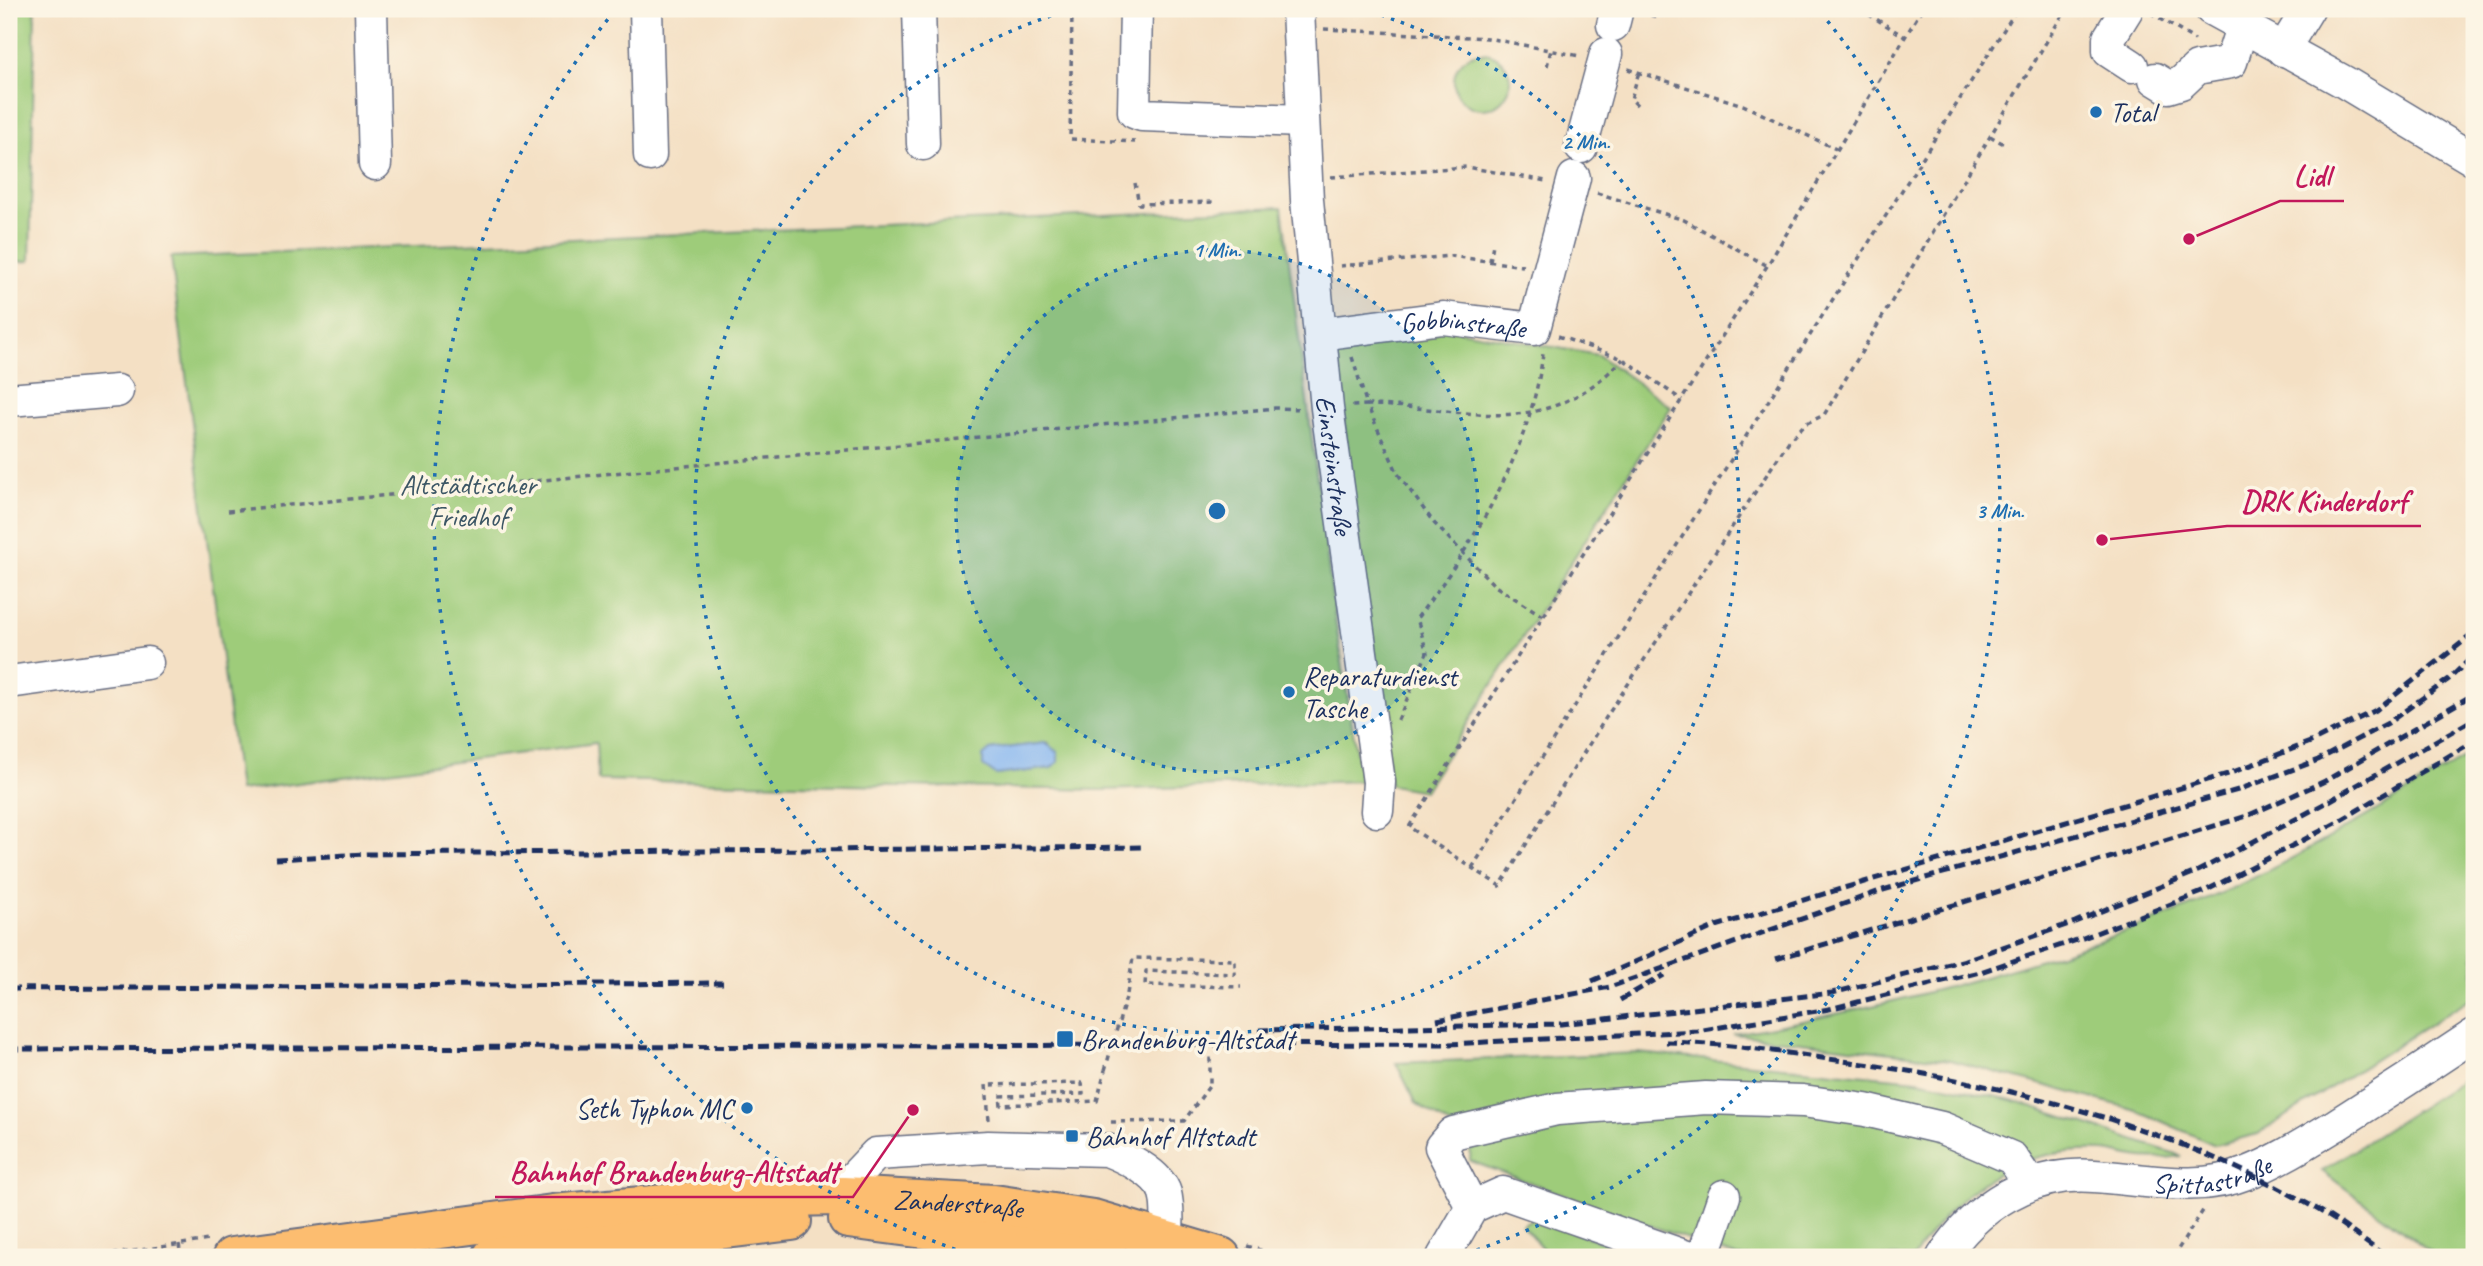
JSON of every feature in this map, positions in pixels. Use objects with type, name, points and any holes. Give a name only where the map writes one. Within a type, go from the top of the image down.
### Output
[{"type":"main road","name":"Zanderstraße","points":[[242,1256],[553,1213],[731,1198],[843,1196],[994,1204],[1093,1219],[1222,1257]]},
{"type":"main road","name":"Zanderstraße","points":[[506,1255],[739,1225],[838,1217],[1033,1243],[1108,1257]]},
{"type":"street","points":[[371,9],[375,164]]},
{"type":"street","points":[[646,9],[649,155]]},
{"type":"street","points":[[919,9],[923,144]]},
{"type":"street","points":[[1136,9],[1135,111],[1142,115],[1302,121]]},
{"type":"street","points":[[2127,9],[2109,38],[2109,51],[2168,87],[2181,83],[2197,68],[2231,62],[2242,27]]},
{"type":"street","points":[[2211,9],[2346,83],[2474,160]]},
{"type":"street","points":[[2283,50],[2308,9]]},
{"type":"street","name":"Einsteinstraße","points":[[1298,20],[1302,121],[1332,332],[1327,408],[1379,782],[1377,811]]},
{"type":"street","points":[[1581,147],[1610,37]]},
{"type":"street","name":"Gobbinstraße","points":[[1332,332],[1443,318],[1534,328],[1574,178]]},
{"type":"street","points":[[9,400],[117,391]]},
{"type":"street","points":[[9,682],[147,663]]},
{"type":"street","name":"Spittastraße","points":[[1944,1257],[1978,1213],[2030,1184],[2091,1175],[2166,1183],[2222,1180],[2247,1174],[2295,1150],[2474,1035]]},
{"type":"street","points":[[1472,1207],[1441,1146],[1453,1133],[1557,1109],[1706,1098],[1804,1101],[1865,1110],[1942,1128],[2012,1158],[2030,1184]]},
{"type":"street","points":[[843,1196],[855,1175],[877,1154],[988,1147],[1107,1150],[1123,1156],[1161,1183],[1166,1196],[1167,1239]]},
{"type":"street","points":[[1443,1257],[1472,1207],[1503,1193],[1687,1257]]},
{"type":"street","points":[[1703,1257],[1724,1196]]},
{"type":"path","points":[[1860,9],[1905,37]]},
{"type":"path","points":[[1922,9],[1682,400],[1409,827],[1500,886],[1606,716],[1790,441],[1805,424],[1824,415],[2066,9]]},
{"type":"path","points":[[1472,869],[2017,9]]},
{"type":"path","points":[[1072,10],[1070,139],[1135,142]]},
{"type":"path","points":[[1298,20],[1363,29],[1487,38],[1551,50],[1610,37],[1639,72],[1743,105],[1836,150]]},
{"type":"path","points":[[1547,66],[1551,50]]},
{"type":"path","points":[[1637,105],[1631,99],[1639,72]]},
{"type":"path","points":[[1990,136],[2004,144]]},
{"type":"path","points":[[1135,183],[1139,204],[1216,202]]},
{"type":"path","points":[[1490,261],[1493,244]]},
{"type":"path","points":[[1331,268],[1372,261],[1451,256],[1549,273]]},
{"type":"path","points":[[1332,332],[1398,474],[1434,523],[1495,586],[1543,616]]},
{"type":"path","points":[[1557,335],[1623,359],[1682,400]]},
{"type":"path","points":[[1393,732],[1427,653],[1417,618],[1462,554],[1498,492],[1530,414],[1539,382],[1544,344]]},
{"type":"path","points":[[228,511],[1275,408],[1367,405],[1530,414],[1566,404],[1603,379],[1623,359]]},
{"type":"path","points":[[989,1124],[986,1085],[1082,1083],[1083,1094],[1000,1096],[1001,1105],[1097,1101],[1127,994],[1133,957],[1235,960],[1235,974],[1146,971],[1145,985],[1241,987]]},
{"type":"path","points":[[1087,1150],[1086,1123],[1184,1121],[1210,1085],[1210,1054]]},
{"type":"path","points":[[2173,1257],[2222,1180]]},
{"type":"path","points":[[179,1244],[181,1257]]},
{"type":"path","points":[[1272,1254],[1282,1257]]},
{"type":"green space","points":[[9,9],[35,9],[30,261],[9,262]]},
{"type":"green space","points":[[1482,53],[1493,55],[1502,61],[1508,70],[1508,92],[1502,101],[1493,107],[1482,109],[1471,107],[1462,101],[1456,92],[1454,81],[1456,70],[1462,61],[1471,55]]},
{"type":"green space","name":"Altstädtischer Friedhof","points":[[1282,207],[1335,618],[1361,781],[1102,790],[598,780],[596,743],[239,791],[171,257]],"holes":[[[1049,743],[1054,766],[1051,768],[996,775],[983,765],[990,750]]]},
{"type":"green space","points":[[1421,327],[1444,328],[1598,355],[1671,407],[1424,791],[1390,785],[1335,350]]},
{"type":"green space","points":[[2474,752],[2474,996],[2258,1134],[2215,1145],[2136,1110],[1950,1060],[1733,1034],[1850,1011],[1968,982],[2140,926],[2267,871]]},
{"type":"green space","points":[[1638,1053],[1917,1080],[2012,1100],[2182,1156],[2147,1158],[2107,1151],[2072,1151],[2017,1164],[1972,1191],[1951,1210],[1914,1257],[1738,1257],[1470,1161],[1471,1139],[1416,1103],[1396,1063]]},
{"type":"green space","points":[[2474,1073],[2474,1257],[2438,1257],[2322,1171]]},
{"type":"green space","points":[[1533,1218],[1646,1257],[1550,1257],[1522,1225]]},
{"type":"water","points":[[1045,743],[1058,752],[1058,762],[1051,768],[996,775],[983,766],[983,756],[990,750]]},
{"type":"railway","points":[[1592,981],[1716,926],[2228,774],[2313,741],[2376,710],[2474,633]]},
{"type":"railway","points":[[1437,1020],[1610,987],[1883,890],[2238,790],[2318,760],[2388,723],[2449,679],[2474,655]]},
{"type":"railway","points":[[1776,959],[2247,816],[2325,781],[2474,694]]},
{"type":"railway","points":[[1259,1030],[1561,1024],[1832,993],[1962,961],[2075,922],[2198,871],[2474,719]]},
{"type":"railway","points":[[9,1049],[1448,1044],[1697,1031],[1829,1009],[1980,972],[2083,938],[2205,891],[2336,823],[2474,741]]},
{"type":"railway","points":[[276,859],[366,854],[1145,847]]},
{"type":"railway","points":[[1620,1000],[1664,975]]},
{"type":"railway","points":[[9,989],[723,983]]},
{"type":"railway","points":[[1666,1042],[1748,1048],[1893,1069],[2021,1094],[2083,1111],[2205,1154],[2265,1181],[2330,1217],[2387,1257]]},
{"type":"place","name":"Total","points":[[2096,112]]},
{"type":"place","name":"Lidl","points":[[2189,239]]},
{"type":"place","name":"DRK Kinderdorf","points":[[2102,540]]},
{"type":"place","name":"Reparaturdienst Tasche","points":[[1289,692]]},
{"type":"place","name":"Brandenburg-Altstadt","points":[[1065,1039]]},
{"type":"place","name":"Seth Typhon MC","points":[[747,1108]]},
{"type":"place","name":"Bahnhof Brandenburg-Altstadt","points":[[913,1110]]},
{"type":"place","name":"Bahnhof Altstadt","points":[[1072,1136]]}]
